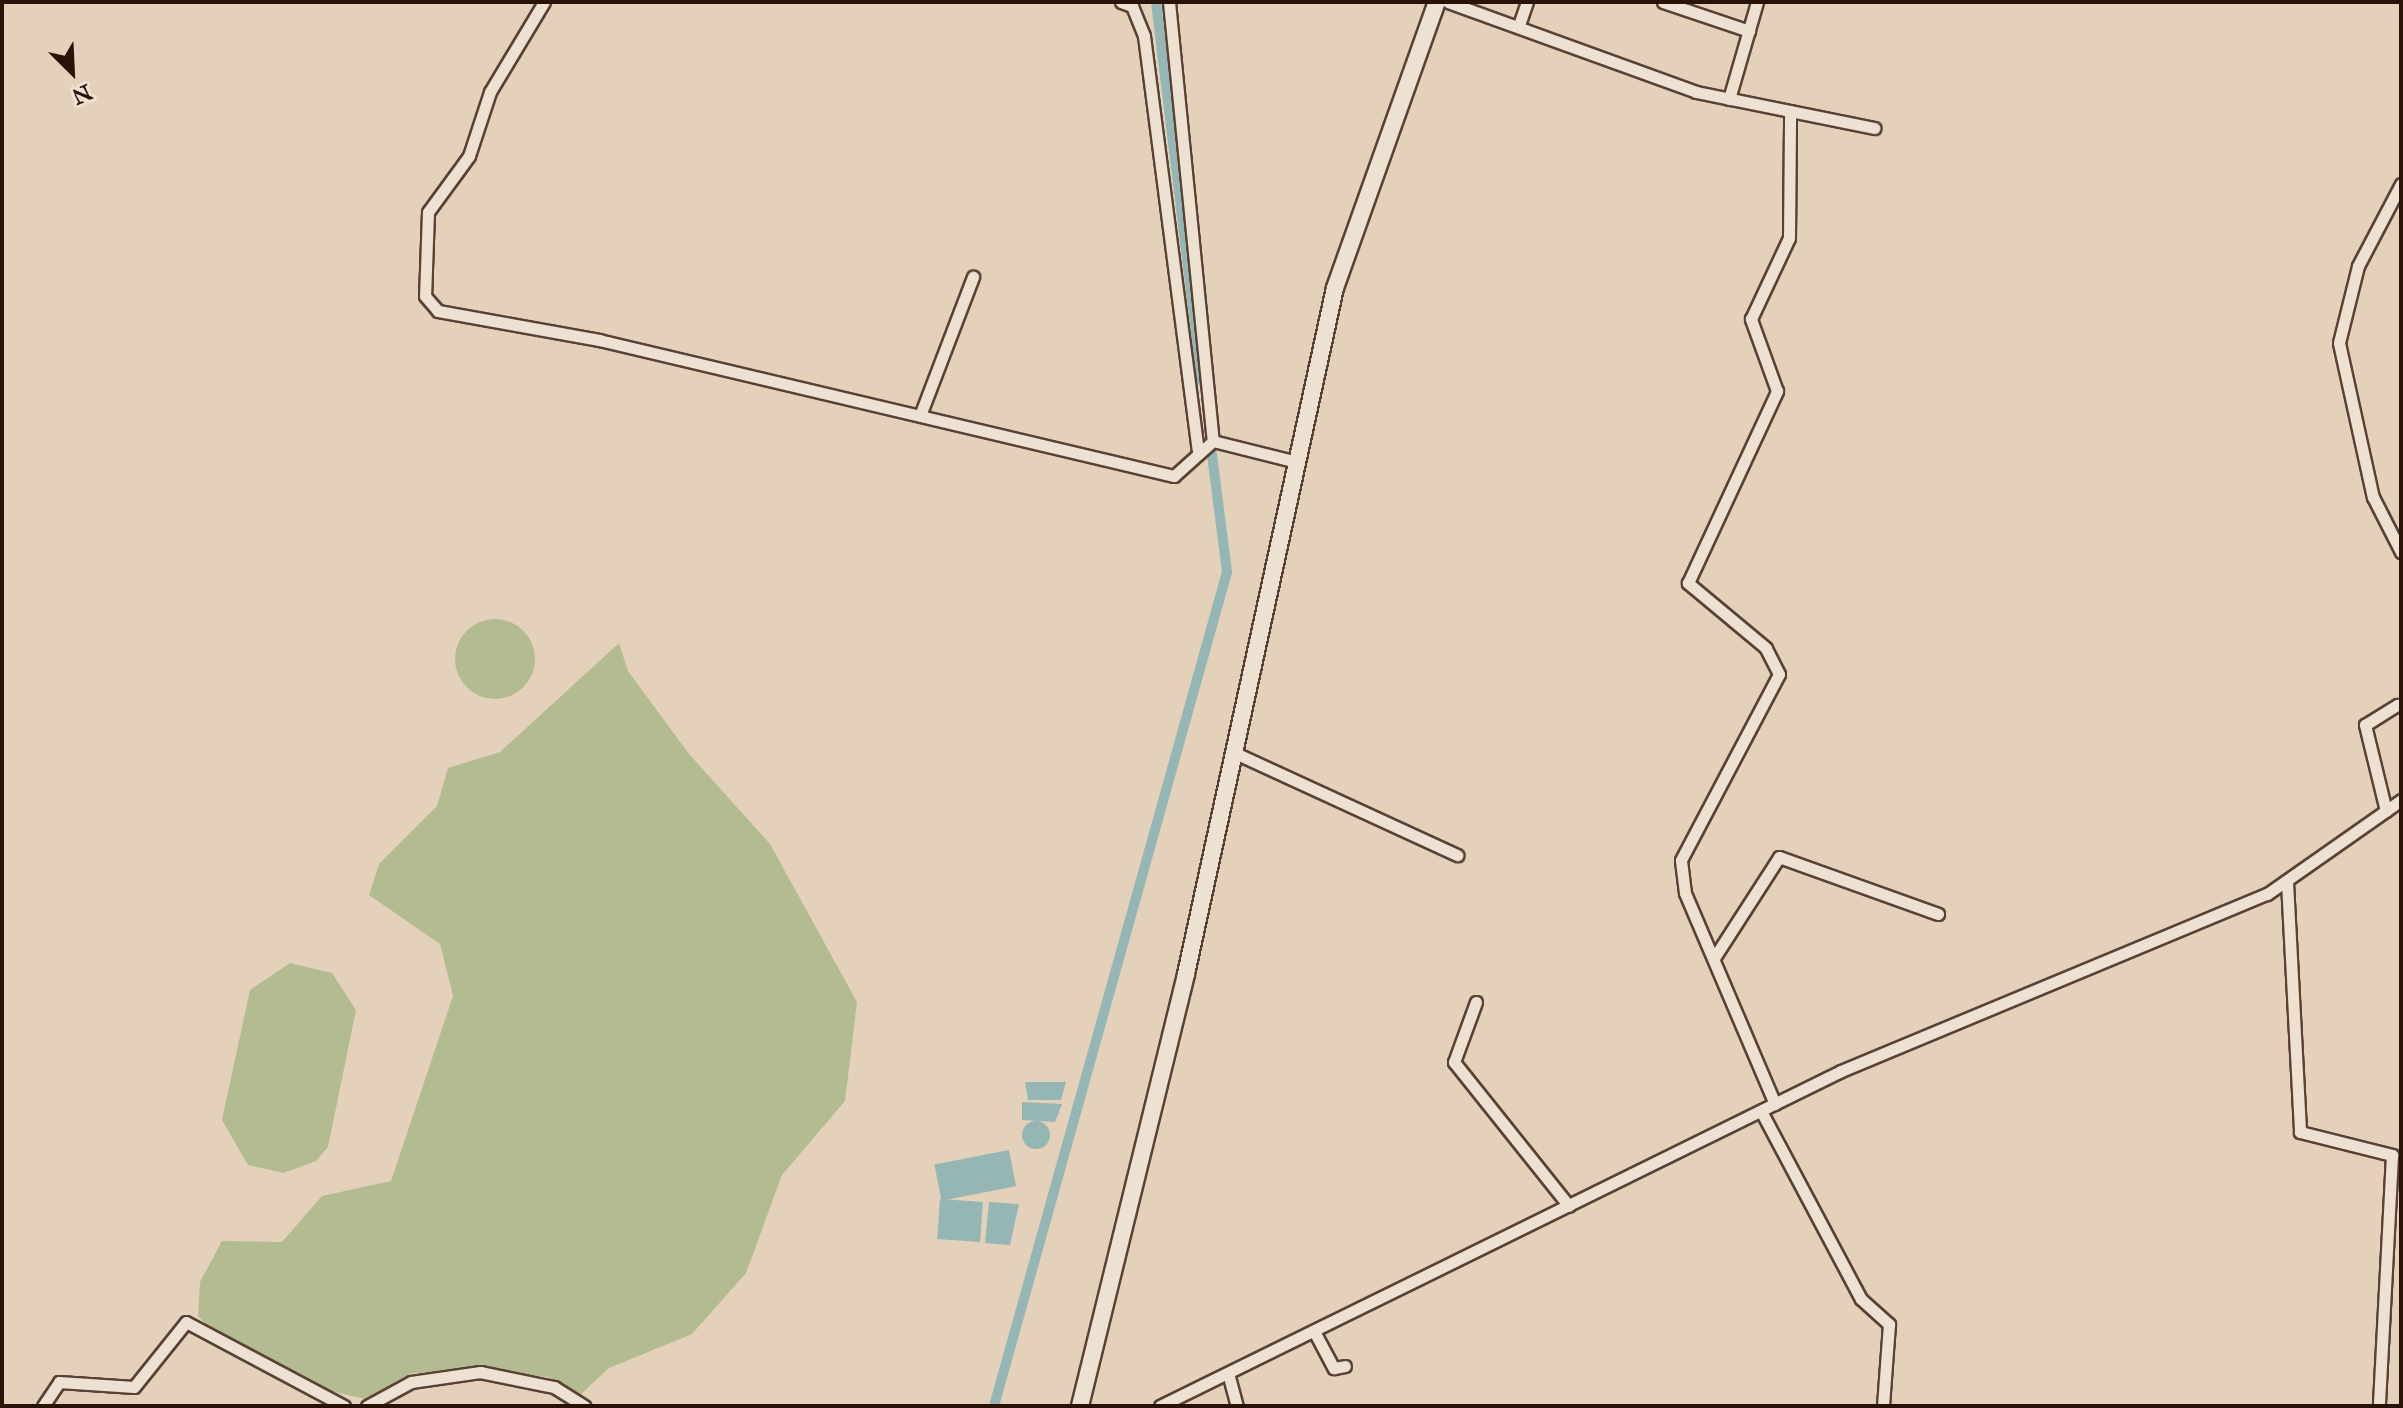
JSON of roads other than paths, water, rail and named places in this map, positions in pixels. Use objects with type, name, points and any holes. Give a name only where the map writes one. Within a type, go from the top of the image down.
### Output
[{"type":"main road","points":[[1080,1406],[1233,752],[1293,461],[1356,216],[1437,2]]},
{"type":"street","points":[[544,2],[490,92],[469,156],[428,212],[427,300],[445,313],[599,340],[921,413],[1174,476],[1207,444]]},
{"type":"street","points":[[1121,2],[1132,6],[1144,36],[1207,444]]},
{"type":"street","points":[[1169,2],[1207,444]]},
{"type":"street","points":[[1448,2],[1729,99],[1874,128]]},
{"type":"street","points":[[1519,25],[1527,2]]},
{"type":"street","points":[[1663,2],[1749,31]]},
{"type":"street","points":[[1729,99],[1757,2]]},
{"type":"street","points":[[1775,1104],[1685,893],[1681,860],[1779,674],[1766,648],[1691,592],[1688,577],[1777,391],[1751,319],[1789,238],[1790,111]]},
{"type":"street","points":[[2401,184],[2358,266],[2339,343],[2373,497],[2401,552]]},
{"type":"street","points":[[921,413],[973,277]]},
{"type":"street","points":[[1207,444],[1293,461]]},
{"type":"street","points":[[2386,811],[2365,725],[2397,705]]},
{"type":"street","points":[[1233,752],[1457,855]]},
{"type":"street","points":[[1160,1406],[1315,1333],[1775,1104],[1986,1006],[2196,928],[2287,882],[2401,800]]},
{"type":"street","points":[[1714,958],[1779,857],[1938,914]]},
{"type":"street","points":[[2287,882],[2300,1132],[2390,1152],[2396,1178],[2379,1406]]},
{"type":"street","points":[[1476,1002],[1454,1062],[1569,1206]]},
{"type":"street","points":[[1761,1111],[1861,1299],[1889,1324],[1883,1406]]},
{"type":"street","points":[[43,1406],[59,1382],[134,1387],[186,1322],[344,1406]]},
{"type":"street","points":[[1315,1333],[1334,1368],[1345,1366]]},
{"type":"street","points":[[367,1406],[411,1382],[480,1372],[554,1387],[585,1406]]},
{"type":"street","points":[[1228,1373],[1237,1406]]},
{"type":"water","points":[[1025,1082],[1066,1082],[1061,1100],[1028,1100]]},
{"type":"water","points":[[1022,1102],[1062,1104],[1055,1122],[1022,1120]]},
{"type":"water","points":[[1036,1121],[1046,1125],[1050,1135],[1046,1145],[1036,1149],[1026,1145],[1022,1135],[1026,1125]]},
{"type":"water","points":[[1009,1150],[1016,1186],[941,1201],[934,1165]]},
{"type":"water","points":[[940,1199],[983,1202],[980,1242],[937,1239]]},
{"type":"water","points":[[989,1202],[1019,1204],[1010,1245],[985,1243]]},
{"type":"waterway","points":[[1156,2],[1202,381]]},
{"type":"waterway","points":[[994,1406],[1227,572],[1210,440]]}]
